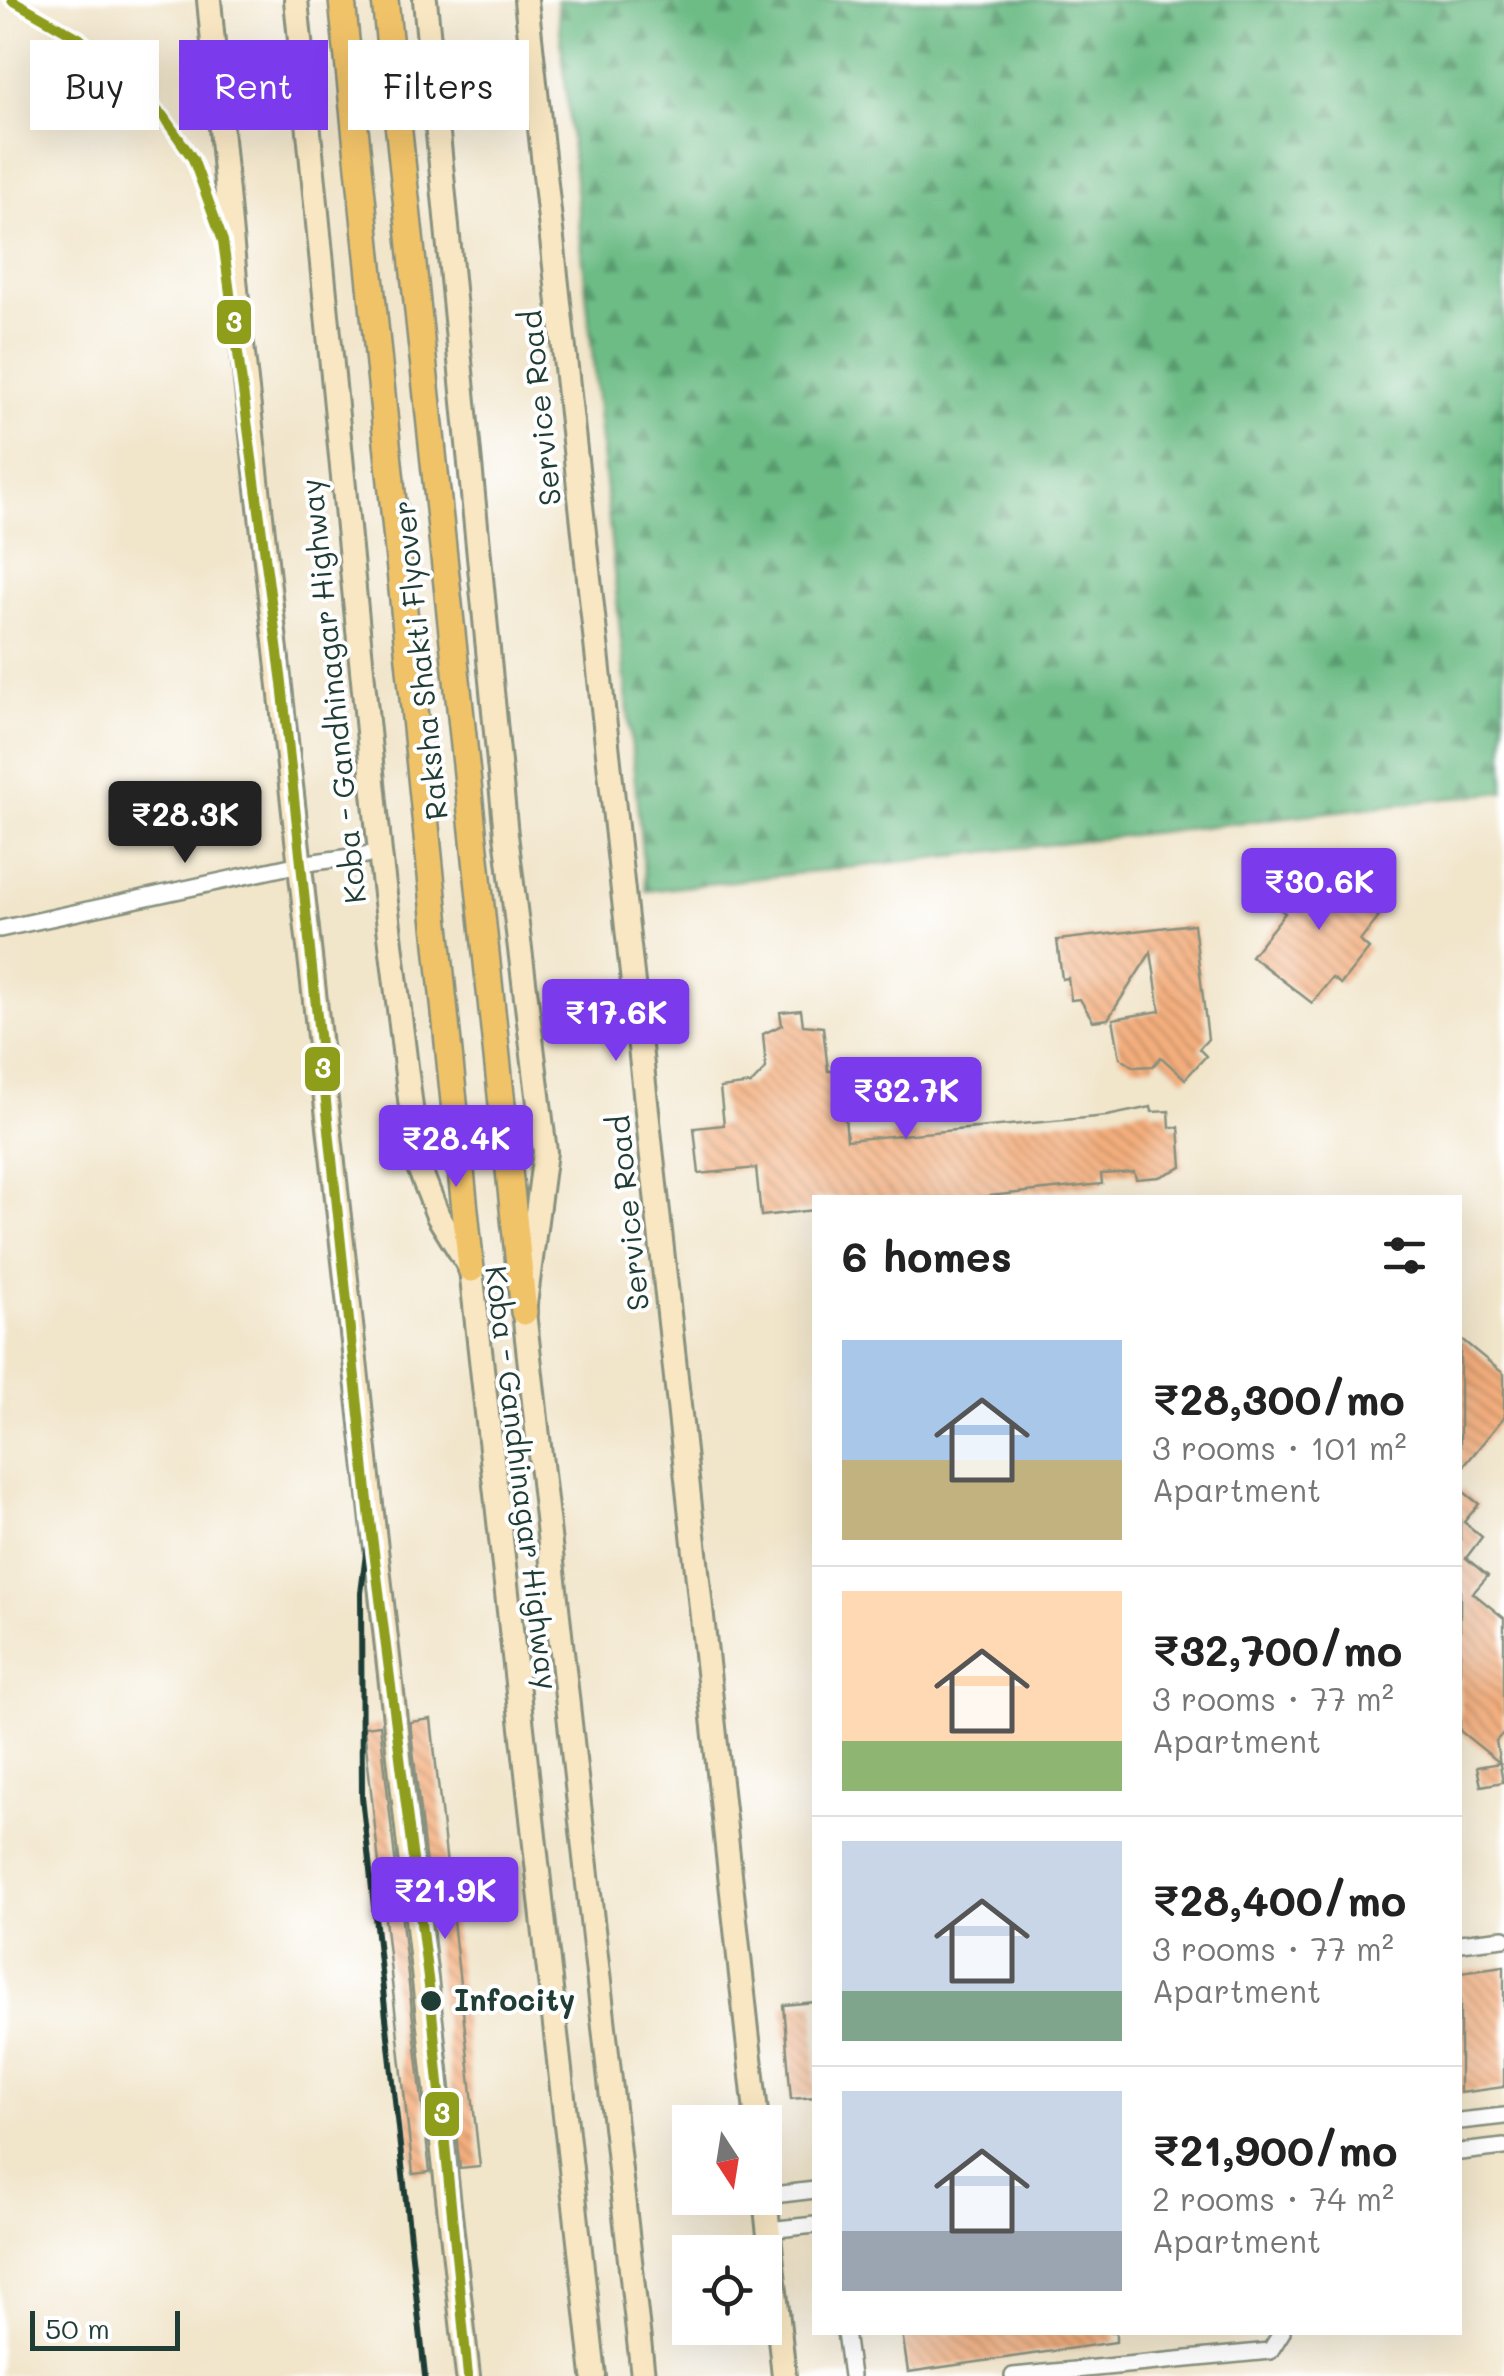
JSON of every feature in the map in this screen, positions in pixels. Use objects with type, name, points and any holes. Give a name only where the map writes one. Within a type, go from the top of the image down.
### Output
[{"type":"main road","points":[[210,0],[237,300],[468,2376]]},
{"type":"main road","name":"Koba - Gandhinagar Highway","points":[[296,0],[380,853],[418,1164],[438,1216],[471,1269],[594,2376]]},
{"type":"main road","name":"Raksha Shakti Flyover","points":[[342,0],[471,1269]]},
{"type":"main road","name":"Raksha Shakti Flyover","points":[[385,0],[524,1312]]},
{"type":"main road","name":"Koba - Gandhinagar Highway","points":[[425,0],[506,835],[544,1152],[524,1312],[643,2376]]},
{"type":"main road","name":"Service Road","points":[[526,0],[755,2105]]},
{"type":"main road","points":[[767,2215],[784,2376]]},
{"type":"street","points":[[0,929],[300,864],[380,853]]},
{"type":"street","points":[[1462,1943],[1504,1938]]},
{"type":"street","points":[[1462,2120],[1504,2116]]},
{"type":"street","points":[[1462,2152],[1504,2148]]},
{"type":"street","points":[[782,2195],[812,2190]]},
{"type":"street","points":[[768,2230],[812,2225]]},
{"type":"street","points":[[845,2335],[851,2376]]},
{"type":"street","points":[[1013,2376],[1270,2351],[1280,2335]]},
{"type":"green space","points":[[557,0],[1504,0],[1504,792],[646,891]]},
{"type":"building","points":[[1366,876],[1368,896],[1379,904],[1373,912],[1379,917],[1360,941],[1369,949],[1341,984],[1332,978],[1312,1003],[1251,956],[1285,913],[1277,907],[1298,880]]},
{"type":"building","points":[[1194,924],[1208,1039],[1199,1049],[1206,1056],[1185,1079],[1161,1057],[1153,1066],[1134,1067],[1120,1058],[1113,1019],[1160,1011],[1151,952],[1108,1019],[1093,1021],[1080,999],[1071,1000],[1068,978],[1062,979],[1057,940]]},
{"type":"building","points":[[801,1010],[803,1025],[823,1027],[828,1071],[841,1071],[847,1140],[1107,1116],[1151,1107],[1152,1112],[1169,1111],[1170,1127],[1179,1127],[1182,1167],[1159,1177],[1136,1179],[1134,1172],[1101,1174],[1102,1184],[999,1195],[812,1195],[812,1210],[761,1216],[756,1168],[699,1174],[694,1128],[724,1125],[720,1088],[751,1084],[766,1068],[763,1034],[782,1025],[780,1012]]},
{"type":"building","points":[[1462,1340],[1504,1374],[1504,1417],[1462,1469]]},
{"type":"building","points":[[1462,1491],[1479,1504],[1464,1522],[1482,1537],[1466,1558],[1488,1576],[1473,1593],[1504,1618],[1504,1732],[1496,1741],[1500,1763],[1462,1733]]},
{"type":"building","points":[[431,1719],[480,2167],[460,2169],[410,1722]]},
{"type":"building","points":[[380,1725],[430,2172],[413,2174],[364,1727]]},
{"type":"building","points":[[1500,1763],[1503,1782],[1481,1786],[1477,1767]]},
{"type":"building","points":[[1504,1966],[1504,2087],[1462,2093],[1462,1972]]},
{"type":"building","points":[[812,2002],[812,2097],[791,2099],[783,2005]]},
{"type":"building","points":[[902,2335],[1116,2335],[1116,2342],[908,2372]]},
{"type":"railway","points":[[370,1523],[361,1593],[362,1797],[425,2376]]},
{"type":"metro line","name":"3","points":[[12,0],[79,38],[163,116],[193,159],[223,241],[282,683],[370,1520],[431,2002],[468,2376]]},
{"type":"place","name":"Infocity","points":[[431,2001]]}]
